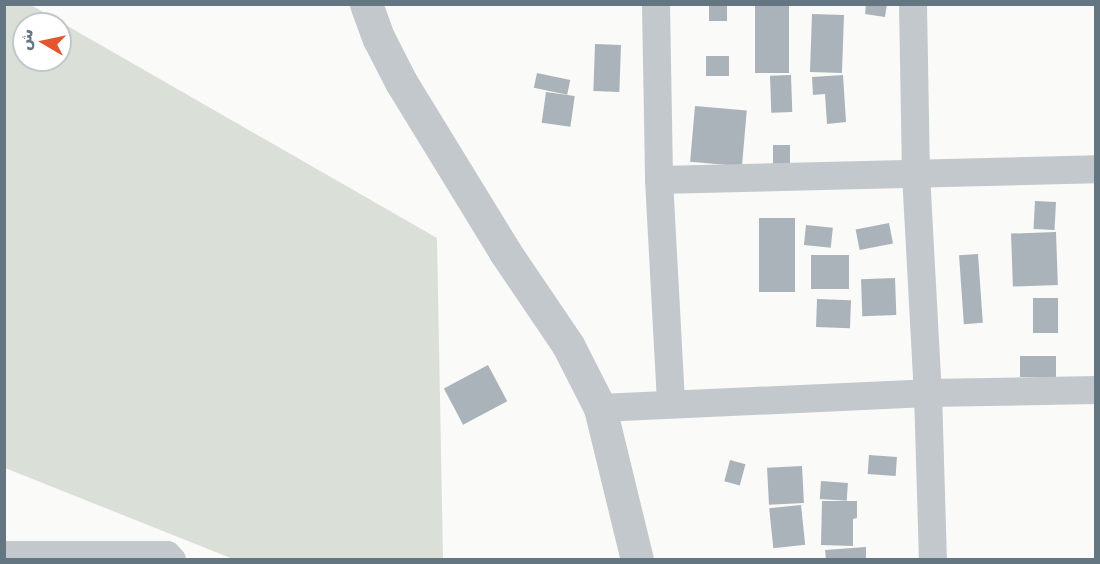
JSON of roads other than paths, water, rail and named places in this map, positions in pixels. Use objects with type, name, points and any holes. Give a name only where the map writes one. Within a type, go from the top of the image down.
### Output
[{"type":"street","points":[[366,4],[379,39],[400,82],[505,252],[568,345],[600,408],[637,560]]},
{"type":"street","points":[[656,4],[660,180],[671,404]]},
{"type":"street","points":[[913,4],[916,174],[928,393],[933,560]]},
{"type":"street","points":[[660,180],[1095,169]]},
{"type":"street","points":[[600,408],[928,393],[1095,390]]},
{"type":"street","points":[[4,555],[167,555],[172,560]]}]
